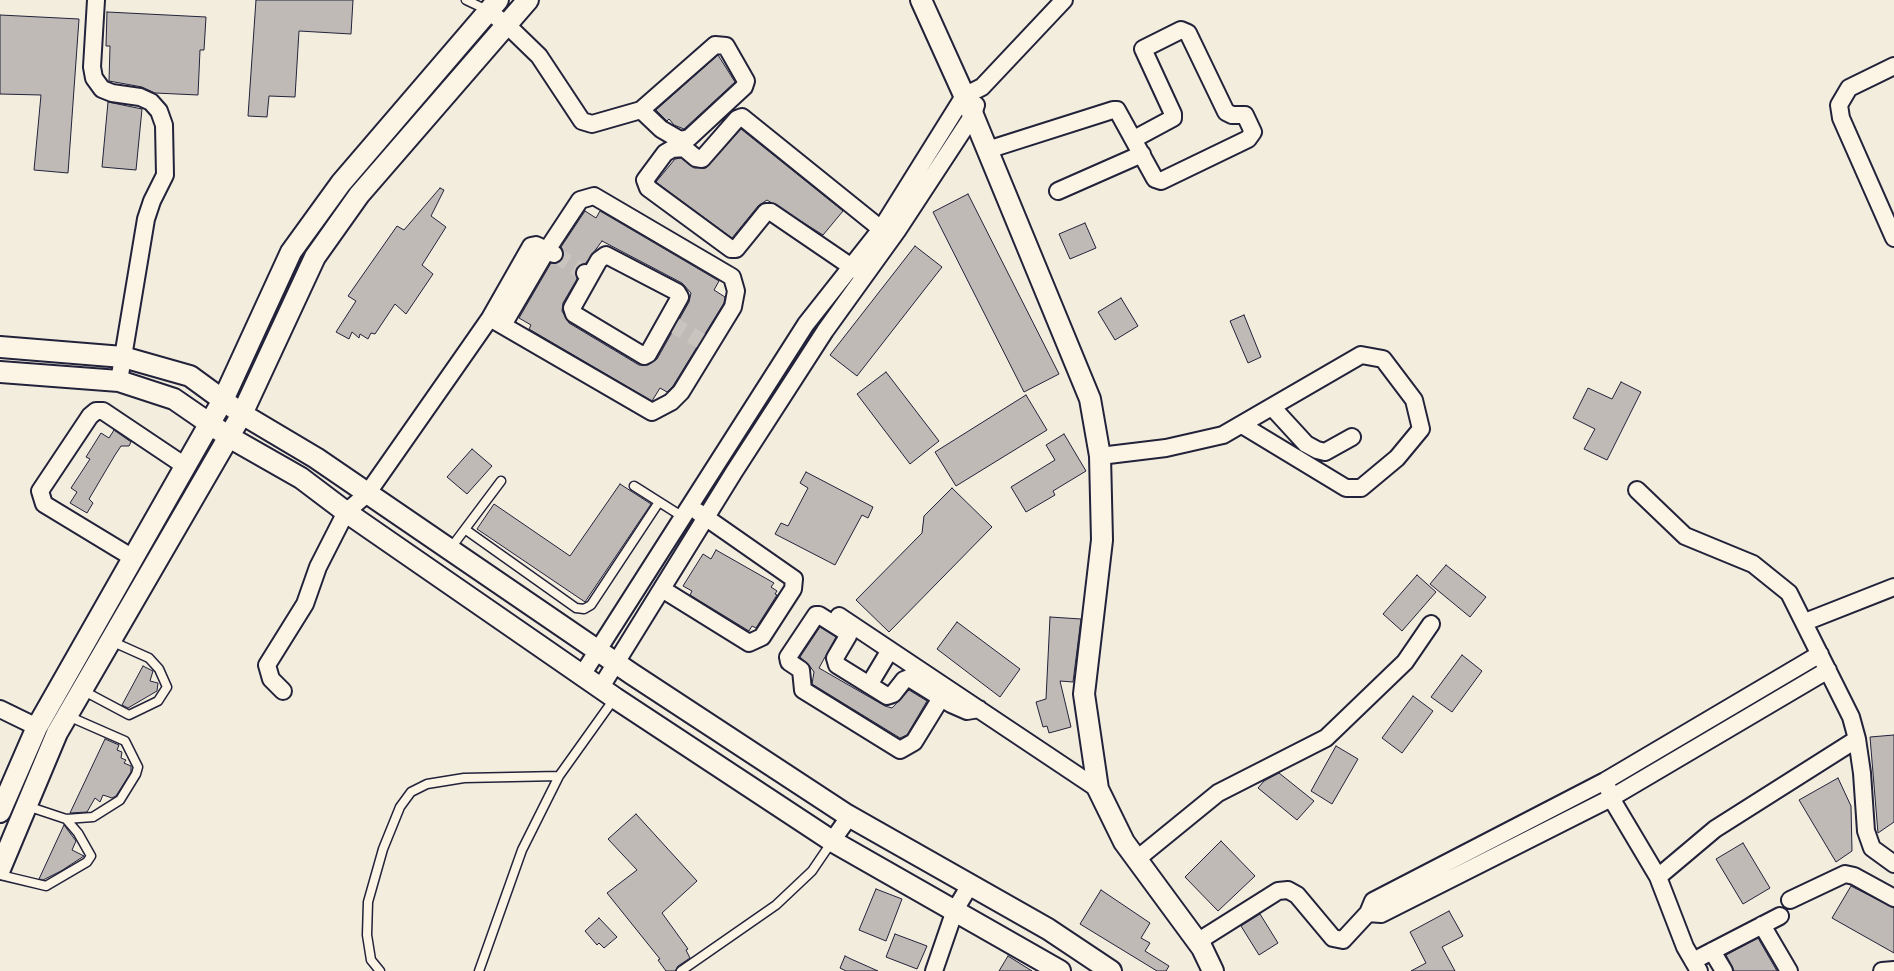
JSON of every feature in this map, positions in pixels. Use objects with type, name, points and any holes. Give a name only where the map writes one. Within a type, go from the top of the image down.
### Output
[{"type":"street","points":[[96,0],[92,67],[94,78],[102,89],[112,93],[140,97],[151,102],[159,111],[164,126],[165,175],[152,201],[146,219],[119,382]]},
{"type":"street","points":[[0,869],[58,733],[242,414],[314,257],[359,194],[528,0]]},
{"type":"street","points":[[921,0],[973,115],[1090,399],[1100,456],[1102,540],[1084,694],[1098,789],[1124,842],[1198,942],[1213,971]]},
{"type":"street","points":[[582,675],[806,324],[881,229],[964,96],[982,87],[1064,0]]},
{"type":"street","points":[[0,812],[37,727],[223,400],[291,252],[341,183],[493,5],[507,25],[547,66],[582,121],[592,124],[641,110],[715,45],[726,46],[746,82],[744,87],[689,138],[680,140],[661,128],[641,110]]},
{"type":"street","points":[[987,150],[1113,110],[1121,114],[1134,139],[1155,179],[1161,181],[1248,139],[1253,132],[1245,115],[1232,116],[1226,112],[1188,33],[1177,31],[1143,49],[1173,116],[1172,119],[1134,139]]},
{"type":"street","points":[[1894,66],[1849,88],[1839,105],[1841,118],[1894,238]]},
{"type":"street","points":[[608,692],[616,664],[662,589],[825,331],[865,276],[973,115],[982,87]]},
{"type":"street","points":[[865,276],[770,212],[766,212],[736,248],[731,249],[648,188],[645,180],[665,153],[672,149],[684,148],[696,158],[702,159],[737,119],[742,117],[881,229]]},
{"type":"street","points":[[1058,191],[1142,154]]},
{"type":"street","points":[[283,691],[271,679],[267,665],[305,604],[318,567],[346,512],[367,494],[496,322],[531,246],[536,245],[550,252],[580,200],[594,196],[732,277],[736,291],[733,308],[706,344],[681,392],[671,402],[652,412],[496,322]]},
{"type":"street","points":[[606,255],[677,292],[680,297],[669,322],[648,354],[644,356],[574,314],[572,308],[587,274],[606,255]]},
{"type":"street","points":[[0,347],[122,357],[190,376],[242,414],[316,458],[616,664],[849,817],[1048,930],[1111,971]]},
{"type":"street","points":[[1100,456],[1166,448],[1223,435],[1361,354],[1383,359],[1414,400],[1421,429],[1397,458],[1361,488],[1346,488],[1242,424]]},
{"type":"street","points":[[0,372],[119,382],[174,399],[229,437],[301,478],[346,512],[582,675],[832,841],[1060,971]]},
{"type":"street","points":[[1272,407],[1306,444],[1317,450],[1325,452],[1352,437]]},
{"type":"street","points":[[133,558],[44,504],[40,491],[90,416],[96,411],[104,410],[185,466]]},
{"type":"street","points":[[1637,490],[1685,536],[1753,564],[1789,593],[1851,717],[1857,739],[1862,773],[1866,831],[1872,848],[1894,864]]},
{"type":"street","points":[[662,589],[749,643],[762,637],[793,589],[794,579],[706,518],[686,512]]},
{"type":"street","points":[[443,578],[454,552]]},
{"type":"street","points":[[1805,622],[1894,586]]},
{"type":"street","points":[[837,614],[1098,789]]},
{"type":"street","points":[[941,698],[914,742],[900,750],[803,690],[802,670],[789,662],[788,657],[816,615],[819,615],[848,636],[834,658],[837,665],[887,696],[892,694],[904,680],[909,678],[941,698],[967,711],[979,709]]},
{"type":"street","points":[[1137,860],[1218,793],[1326,738],[1405,662],[1431,624]]},
{"type":"street","points":[[869,684],[890,650]]},
{"type":"street","points":[[1198,942],[1278,891],[1288,890],[1297,896],[1333,938],[1343,940],[1368,913],[1373,901],[1605,781],[1820,654]]},
{"type":"street","points":[[1368,913],[1381,914],[1611,798],[1828,670]]},
{"type":"street","points":[[0,709],[37,727]]},
{"type":"street","points":[[1658,877],[1715,828],[1857,739]]},
{"type":"street","points":[[1605,781],[1611,798],[1658,877],[1685,947],[1696,968],[1712,951],[1780,916]]},
{"type":"street","points":[[832,841],[849,817]]},
{"type":"street","points":[[1790,900],[1845,874],[1854,876],[1894,898]]},
{"type":"street","points":[[934,971],[955,910],[970,885]]},
{"type":"street","points":[[1762,925],[1789,971]]},
{"type":"street","points":[[1712,951],[1724,971]]},
{"type":"street","points":[[1885,971],[1894,970]]},
{"type":"lane","points":[[466,0],[493,5]]},
{"type":"lane","points":[[454,552],[466,530],[501,481]]},
{"type":"lane","points":[[634,486],[659,502],[686,512]]},
{"type":"lane","points":[[466,530],[576,608],[584,609],[591,605],[659,502]]},
{"type":"lane","points":[[82,690],[129,715],[158,701],[167,687],[159,669],[148,658],[111,641]]},
{"type":"lane","points":[[478,971],[522,850],[559,776],[608,692]]},
{"type":"lane","points":[[27,806],[66,819],[93,817],[120,800],[129,790],[138,767],[124,741],[68,716]]},
{"type":"lane","points":[[380,971],[371,960],[367,935],[368,902],[383,849],[396,815],[411,792],[427,784],[464,778],[559,776]]},
{"type":"lane","points":[[0,875],[46,886],[87,862],[91,856],[78,833],[66,819]]},
{"type":"lane","points":[[681,971],[776,905],[812,871],[832,841]]},
{"type":"building","points":[[256,0],[353,0],[351,34],[299,31],[295,97],[269,96],[267,117],[248,116]]},
{"type":"building","points":[[107,12],[206,17],[204,50],[200,50],[198,95],[155,93],[142,87],[109,81],[110,46],[106,46]]},
{"type":"building","points":[[0,15],[79,19],[68,173],[34,170],[41,95],[0,94]]},
{"type":"building","points":[[718,55],[735,82],[684,129],[674,125],[669,119],[667,121],[656,110]]},
{"type":"building","points":[[108,102],[142,109],[136,170],[102,167]]},
{"type":"building","points":[[741,129],[843,211],[823,235],[767,200],[758,206],[732,238],[656,182],[675,159],[681,158],[694,168],[706,168]]},
{"type":"building","points":[[440,188],[444,190],[431,216],[446,227],[422,265],[433,274],[406,314],[395,304],[375,334],[371,333],[368,339],[360,334],[359,338],[352,332],[349,339],[336,332],[356,301],[348,296],[397,226],[404,230]]},
{"type":"building","points":[[968,194],[1059,374],[1024,392],[933,212]]},
{"type":"building","points":[[585,211],[596,218],[600,211],[719,281],[714,290],[725,297],[724,303],[673,386],[667,392],[660,388],[652,401],[529,329],[531,325],[519,318],[551,263],[559,263],[562,259],[564,253],[561,247]],"holes":[[[602,241],[682,283],[691,293],[689,302],[657,359],[648,365],[639,365],[569,323],[562,311],[563,303],[577,279],[576,268],[586,263]]]},
{"type":"building","points":[[1085,223],[1096,248],[1070,259],[1059,234]]},
{"type":"building","points":[[915,246],[942,267],[857,376],[830,355]]},
{"type":"building","points":[[1121,298],[1138,326],[1115,340],[1098,312]]},
{"type":"building","points":[[1244,315],[1261,357],[1248,363],[1230,321]]},
{"type":"building","points":[[886,372],[939,441],[910,464],[857,394]]},
{"type":"building","points":[[1621,382],[1641,392],[1607,460],[1584,449],[1595,429],[1573,418],[1588,388],[1612,399]]},
{"type":"building","points":[[1026,395],[1047,430],[956,486],[935,452]]},
{"type":"building","points":[[114,430],[131,442],[129,446],[121,446],[115,455],[89,499],[93,503],[87,513],[70,503],[77,492],[71,488],[90,459],[86,457],[101,433],[109,438]]},
{"type":"building","points":[[1064,434],[1086,471],[1053,491],[1055,495],[1026,512],[1011,487],[1055,460],[1046,445]]},
{"type":"building","points":[[472,449],[492,466],[467,494],[447,477]]},
{"type":"building","points":[[806,472],[873,507],[868,518],[862,515],[835,565],[775,534],[781,523],[788,526],[808,488],[800,483]]},
{"type":"building","points":[[620,484],[651,504],[585,602],[477,529],[494,504],[570,556]]},
{"type":"building","points":[[952,488],[992,527],[889,632],[856,600],[922,533],[924,516]]},
{"type":"building","points":[[716,550],[774,583],[771,587],[777,591],[775,594],[777,595],[756,628],[752,626],[749,631],[690,595],[692,591],[683,586],[703,554],[711,559]]},
{"type":"building","points":[[1446,565],[1486,597],[1470,617],[1430,584]]},
{"type":"building","points":[[1417,575],[1436,592],[1402,631],[1383,614]]},
{"type":"building","points":[[1050,617],[1081,619],[1073,682],[1060,681],[1071,727],[1049,733],[1047,726],[1043,727],[1036,702],[1046,699]]},
{"type":"building","points":[[957,622],[1020,669],[1000,697],[937,649]]},
{"type":"building","points":[[820,627],[836,637],[819,668],[885,706],[892,708],[909,690],[927,701],[907,735],[900,738],[812,684],[814,672],[800,657]]},
{"type":"building","points":[[1462,655],[1482,671],[1452,712],[1431,697]]},
{"type":"building","points":[[143,666],[153,671],[150,681],[158,683],[157,691],[128,708],[122,705]]},
{"type":"building","points":[[1413,696],[1433,711],[1402,753],[1382,738]]},
{"type":"building","points":[[1894,735],[1894,822],[1878,833],[1870,737]]},
{"type":"building","points":[[105,739],[119,745],[117,750],[122,752],[121,758],[126,760],[124,763],[131,766],[131,772],[116,796],[112,798],[103,795],[100,802],[95,798],[87,812],[70,813]]},
{"type":"building","points":[[1336,746],[1358,759],[1332,804],[1311,791]]},
{"type":"building","points":[[1279,773],[1314,801],[1297,820],[1258,788],[1264,781]]},
{"type":"building","points":[[1838,778],[1851,806],[1852,851],[1836,862],[1799,800]]},
{"type":"building","points":[[636,814],[697,881],[662,913],[688,949],[686,950],[690,958],[678,966],[675,971],[666,971],[658,960],[660,959],[607,893],[637,870],[608,839]]},
{"type":"building","points":[[64,825],[76,841],[72,850],[84,856],[61,871],[43,880],[39,879]]},
{"type":"building","points":[[1221,841],[1255,876],[1218,911],[1185,877]]},
{"type":"building","points":[[1743,843],[1770,888],[1743,904],[1716,859]]},
{"type":"building","points":[[1851,886],[1894,908],[1894,953],[1832,918]]},
{"type":"building","points":[[876,889],[902,899],[886,941],[859,930]]},
{"type":"building","points":[[1101,890],[1150,923],[1141,938],[1150,943],[1145,951],[1169,966],[1166,971],[1157,971],[1080,924]]},
{"type":"building","points":[[1449,911],[1463,936],[1442,947],[1455,971],[1411,971],[1426,963],[1410,932]]},
{"type":"building","points":[[1260,914],[1278,943],[1259,955],[1241,926]]},
{"type":"building","points":[[599,918],[617,937],[604,948],[599,943],[597,945],[585,931]]},
{"type":"building","points":[[895,934],[927,946],[917,969],[886,957]]},
{"type":"building","points":[[1758,938],[1777,971],[1734,971],[1726,955]]},
{"type":"building","points":[[845,956],[878,971],[846,971],[840,968]]},
{"type":"building","points":[[1008,956],[1032,971],[999,971]]},
{"type":"tunnel","points":[[554,254],[585,273]]},
{"type":"tunnel","points":[[670,323],[703,342]]}]
